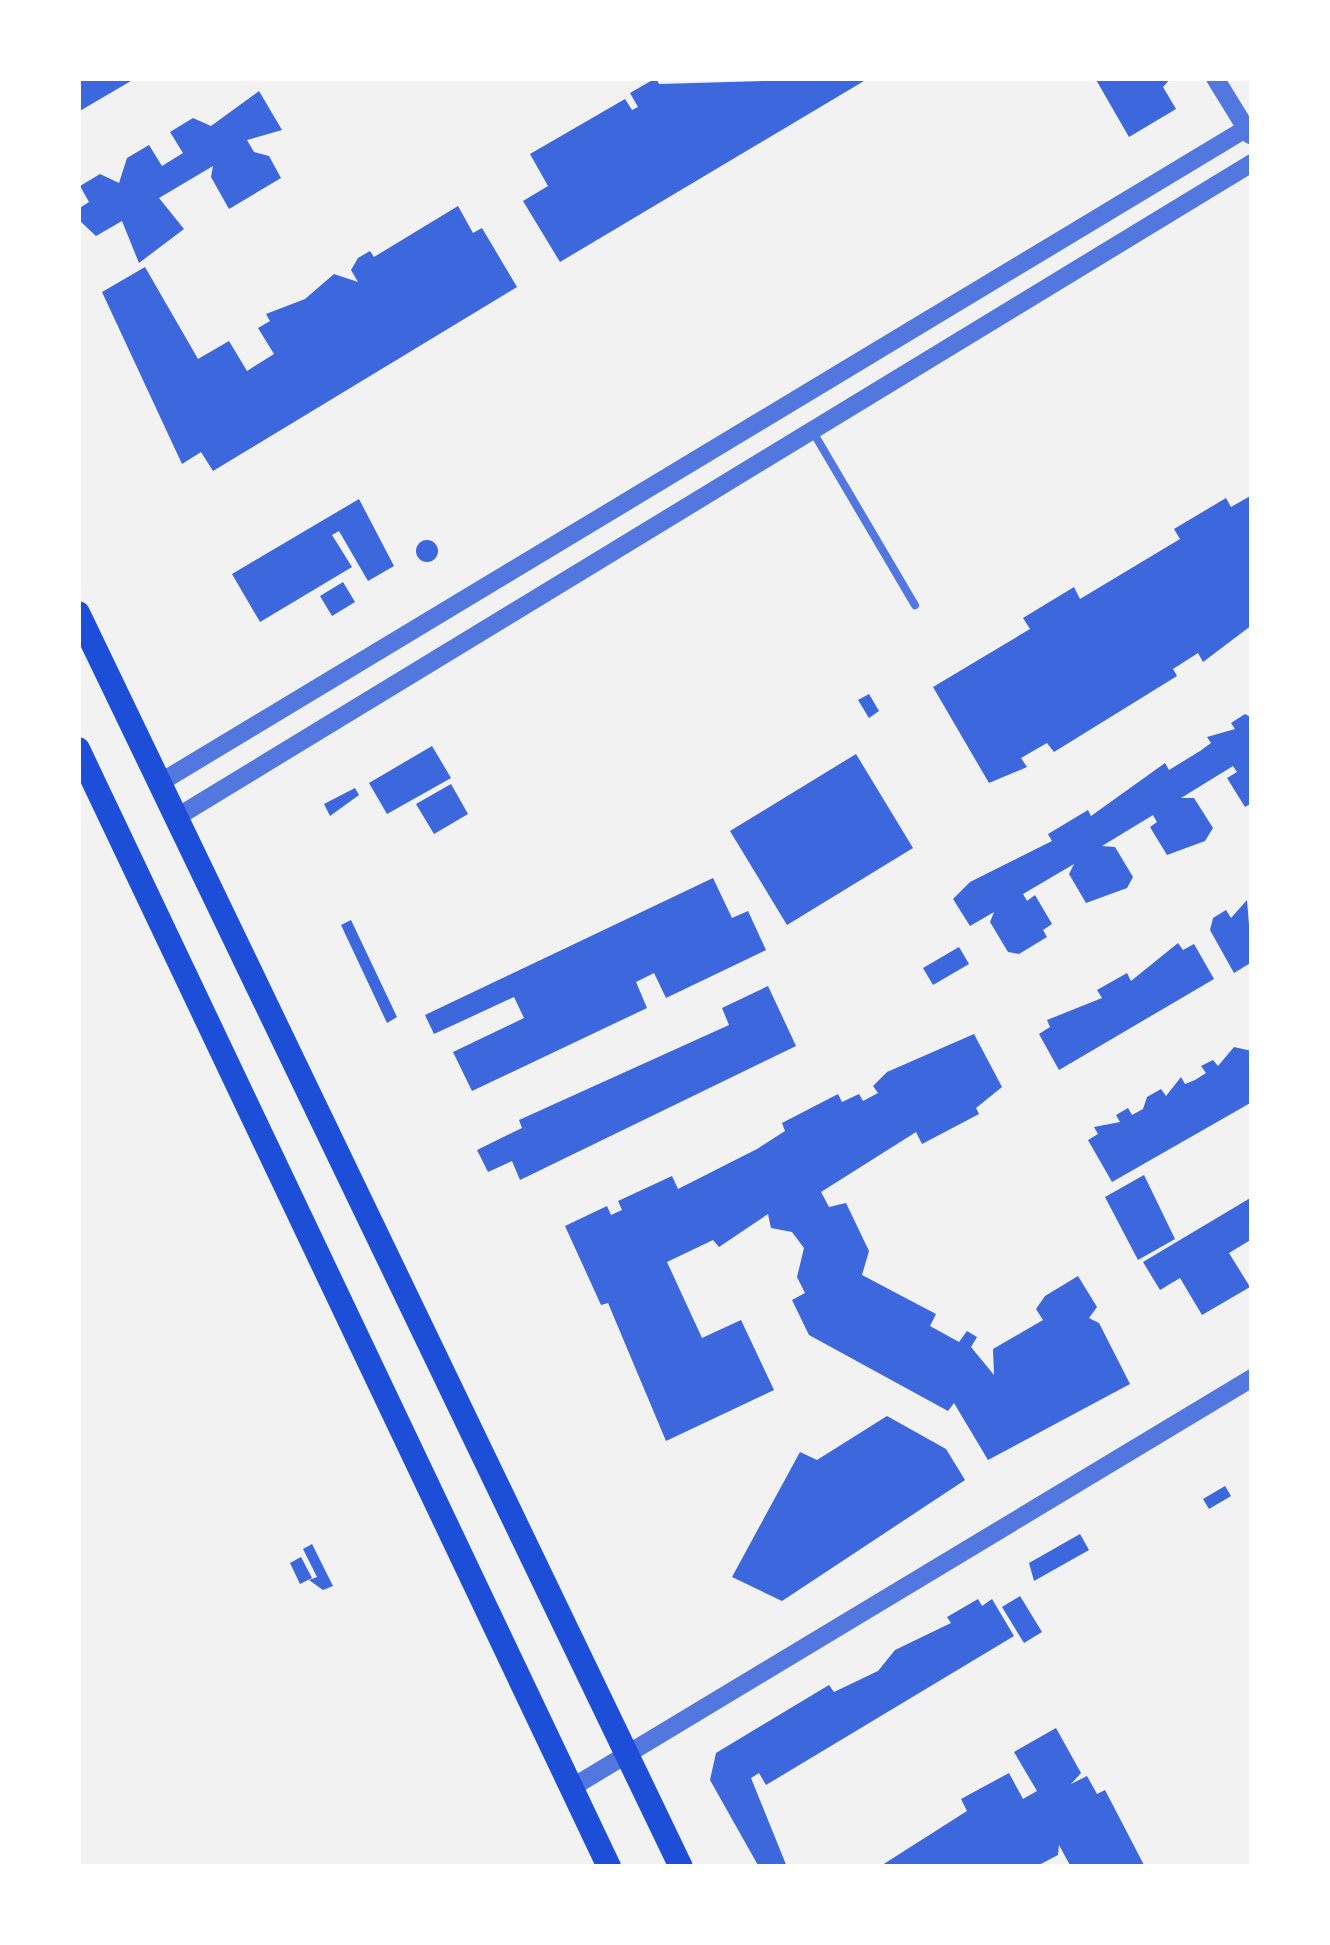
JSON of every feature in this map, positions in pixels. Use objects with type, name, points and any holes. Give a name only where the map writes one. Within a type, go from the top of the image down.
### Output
[{"type":"main road","points":[[78,613],[681,1867]]},
{"type":"main road","points":[[78,749],[609,1867]]},
{"type":"street","points":[[161,782],[1250,131],[1215,78]]},
{"type":"street","points":[[177,817],[809,426],[1252,163]]},
{"type":"street","points":[[571,1788],[627,1759],[1252,1378]]},
{"type":"lane","points":[[809,426],[915,604]]},
{"type":"building","points":[[78,78],[136,78],[78,112]]},
{"type":"building","points":[[656,78],[659,84],[869,78],[560,262],[523,201],[548,186],[530,154],[625,99],[632,110],[638,107],[630,93]]},
{"type":"building","points":[[1095,78],[1171,78],[1163,87],[1176,109],[1129,137]]},
{"type":"building","points":[[259,91],[282,130],[247,140],[254,152],[269,156],[281,178],[229,209],[211,177],[213,166],[159,198],[184,229],[139,263],[122,221],[96,236],[80,221],[78,209],[89,202],[80,186],[100,174],[119,183],[127,158],[149,145],[162,166],[183,153],[170,132],[193,118],[211,126]]},
{"type":"building","points":[[458,206],[473,233],[482,228],[517,287],[213,471],[201,452],[182,464],[102,292],[145,267],[198,359],[229,341],[247,371],[274,354],[258,328],[270,321],[266,314],[305,299],[334,274],[358,282],[351,270],[358,258],[370,251],[374,257]]},
{"type":"building","points":[[1252,495],[1252,625],[1203,662],[1198,653],[1173,669],[1177,676],[1054,752],[1047,743],[1021,758],[1027,767],[989,783],[933,687],[1030,629],[1023,618],[1074,587],[1080,599],[1180,539],[1174,529],[1226,498],[1231,507]]},
{"type":"building","points":[[359,499],[394,566],[368,581],[339,531],[332,535],[352,567],[260,622],[232,574]]},
{"type":"building","points":[[427,540],[438,551],[427,562],[416,551]]},
{"type":"building","points":[[343,582],[355,602],[332,616],[320,596]]},
{"type":"building","points":[[869,694],[879,711],[869,718],[858,700]]},
{"type":"building","points":[[1245,714],[1252,718],[1252,803],[1245,807],[1227,778],[1237,772],[1233,766],[1181,798],[1194,798],[1213,828],[1205,841],[1167,855],[1150,827],[1157,822],[1153,815],[1102,846],[1115,847],[1133,877],[1127,888],[1086,903],[1069,874],[1074,864],[1023,894],[1027,901],[1035,895],[1052,924],[1043,930],[1047,937],[1019,954],[1008,952],[990,922],[994,912],[970,926],[953,899],[970,882],[1052,841],[1048,834],[1088,810],[1091,816],[1165,763],[1169,770],[1211,743],[1207,737],[1235,729],[1231,723]]},
{"type":"building","points":[[432,746],[451,778],[387,814],[369,783]]},
{"type":"building","points":[[856,754],[913,848],[787,925],[730,831]]},
{"type":"building","points":[[451,784],[468,814],[434,834],[416,804]]},
{"type":"building","points":[[355,788],[359,795],[330,816],[324,804]]},
{"type":"building","points":[[713,878],[732,918],[748,911],[766,950],[666,998],[654,973],[636,982],[647,1008],[472,1091],[453,1052],[524,1018],[514,997],[434,1034],[425,1015]]},
{"type":"building","points":[[1247,900],[1252,962],[1234,973],[1210,930],[1213,918],[1226,910],[1231,918]]},
{"type":"building","points":[[351,920],[397,1017],[387,1023],[341,925]]},
{"type":"building","points":[[1178,943],[1183,950],[1194,944],[1214,979],[1059,1070],[1039,1034],[1050,1027],[1047,1020],[1102,998],[1097,990],[1127,973],[1131,981]]},
{"type":"building","points":[[959,947],[969,964],[933,985],[923,968]]},
{"type":"building","points":[[768,986],[796,1046],[520,1180],[512,1161],[488,1172],[477,1150],[522,1128],[519,1120],[729,1025],[722,1008]]},
{"type":"building","points":[[974,1034],[1002,1087],[976,1108],[979,1114],[922,1144],[916,1132],[821,1192],[829,1207],[846,1203],[869,1251],[862,1275],[936,1314],[930,1326],[959,1342],[967,1331],[977,1337],[971,1347],[994,1375],[993,1349],[1043,1320],[1036,1309],[1045,1296],[1078,1276],[1097,1307],[1089,1318],[1099,1323],[1130,1384],[988,1460],[954,1403],[948,1411],[809,1335],[792,1300],[805,1293],[797,1277],[804,1248],[792,1232],[771,1228],[768,1214],[719,1247],[713,1240],[667,1262],[702,1338],[741,1320],[774,1390],[666,1441],[608,1303],[601,1305],[565,1226],[607,1206],[611,1215],[622,1210],[618,1201],[672,1176],[678,1189],[757,1149],[785,1131],[782,1123],[838,1094],[842,1102],[859,1094],[863,1101],[878,1093],[873,1086],[887,1072]]},
{"type":"building","points":[[1234,1047],[1252,1051],[1252,1102],[1112,1182],[1088,1140],[1098,1134],[1094,1127],[1120,1122],[1116,1115],[1128,1108],[1132,1115],[1143,1109],[1147,1097],[1161,1089],[1166,1096],[1181,1077],[1185,1084],[1195,1080],[1206,1073],[1201,1066],[1213,1060],[1218,1066]]},
{"type":"building","points":[[1144,1175],[1175,1239],[1138,1260],[1105,1197]]},
{"type":"building","points":[[1252,1197],[1252,1239],[1229,1253],[1250,1287],[1202,1315],[1180,1278],[1160,1290],[1143,1262]]},
{"type":"building","points":[[887,1416],[946,1449],[965,1480],[782,1601],[732,1577],[800,1452],[817,1460]]},
{"type":"building","points":[[1225,1486],[1231,1496],[1209,1509],[1203,1499]]},
{"type":"building","points":[[1080,1534],[1089,1550],[1034,1581],[1029,1563]]},
{"type":"building","points":[[312,1544],[333,1586],[323,1590],[309,1580],[317,1577],[303,1549]]},
{"type":"building","points":[[301,1557],[312,1578],[300,1584],[290,1563]]},
{"type":"building","points":[[1020,1596],[1042,1632],[1024,1643],[1002,1607]]},
{"type":"building","points":[[978,1599],[982,1606],[992,1599],[1014,1636],[766,1785],[759,1773],[751,1778],[787,1867],[759,1867],[710,1780],[716,1753],[829,1685],[834,1692],[878,1671],[895,1650],[951,1623],[947,1617]]},
{"type":"building","points":[[1056,1728],[1081,1773],[1071,1784],[1087,1776],[1097,1794],[1105,1790],[1145,1867],[1071,1867],[1059,1845],[1058,1855],[1035,1867],[879,1867],[967,1811],[961,1799],[1009,1773],[1023,1799],[1037,1791],[1014,1752]]}]
